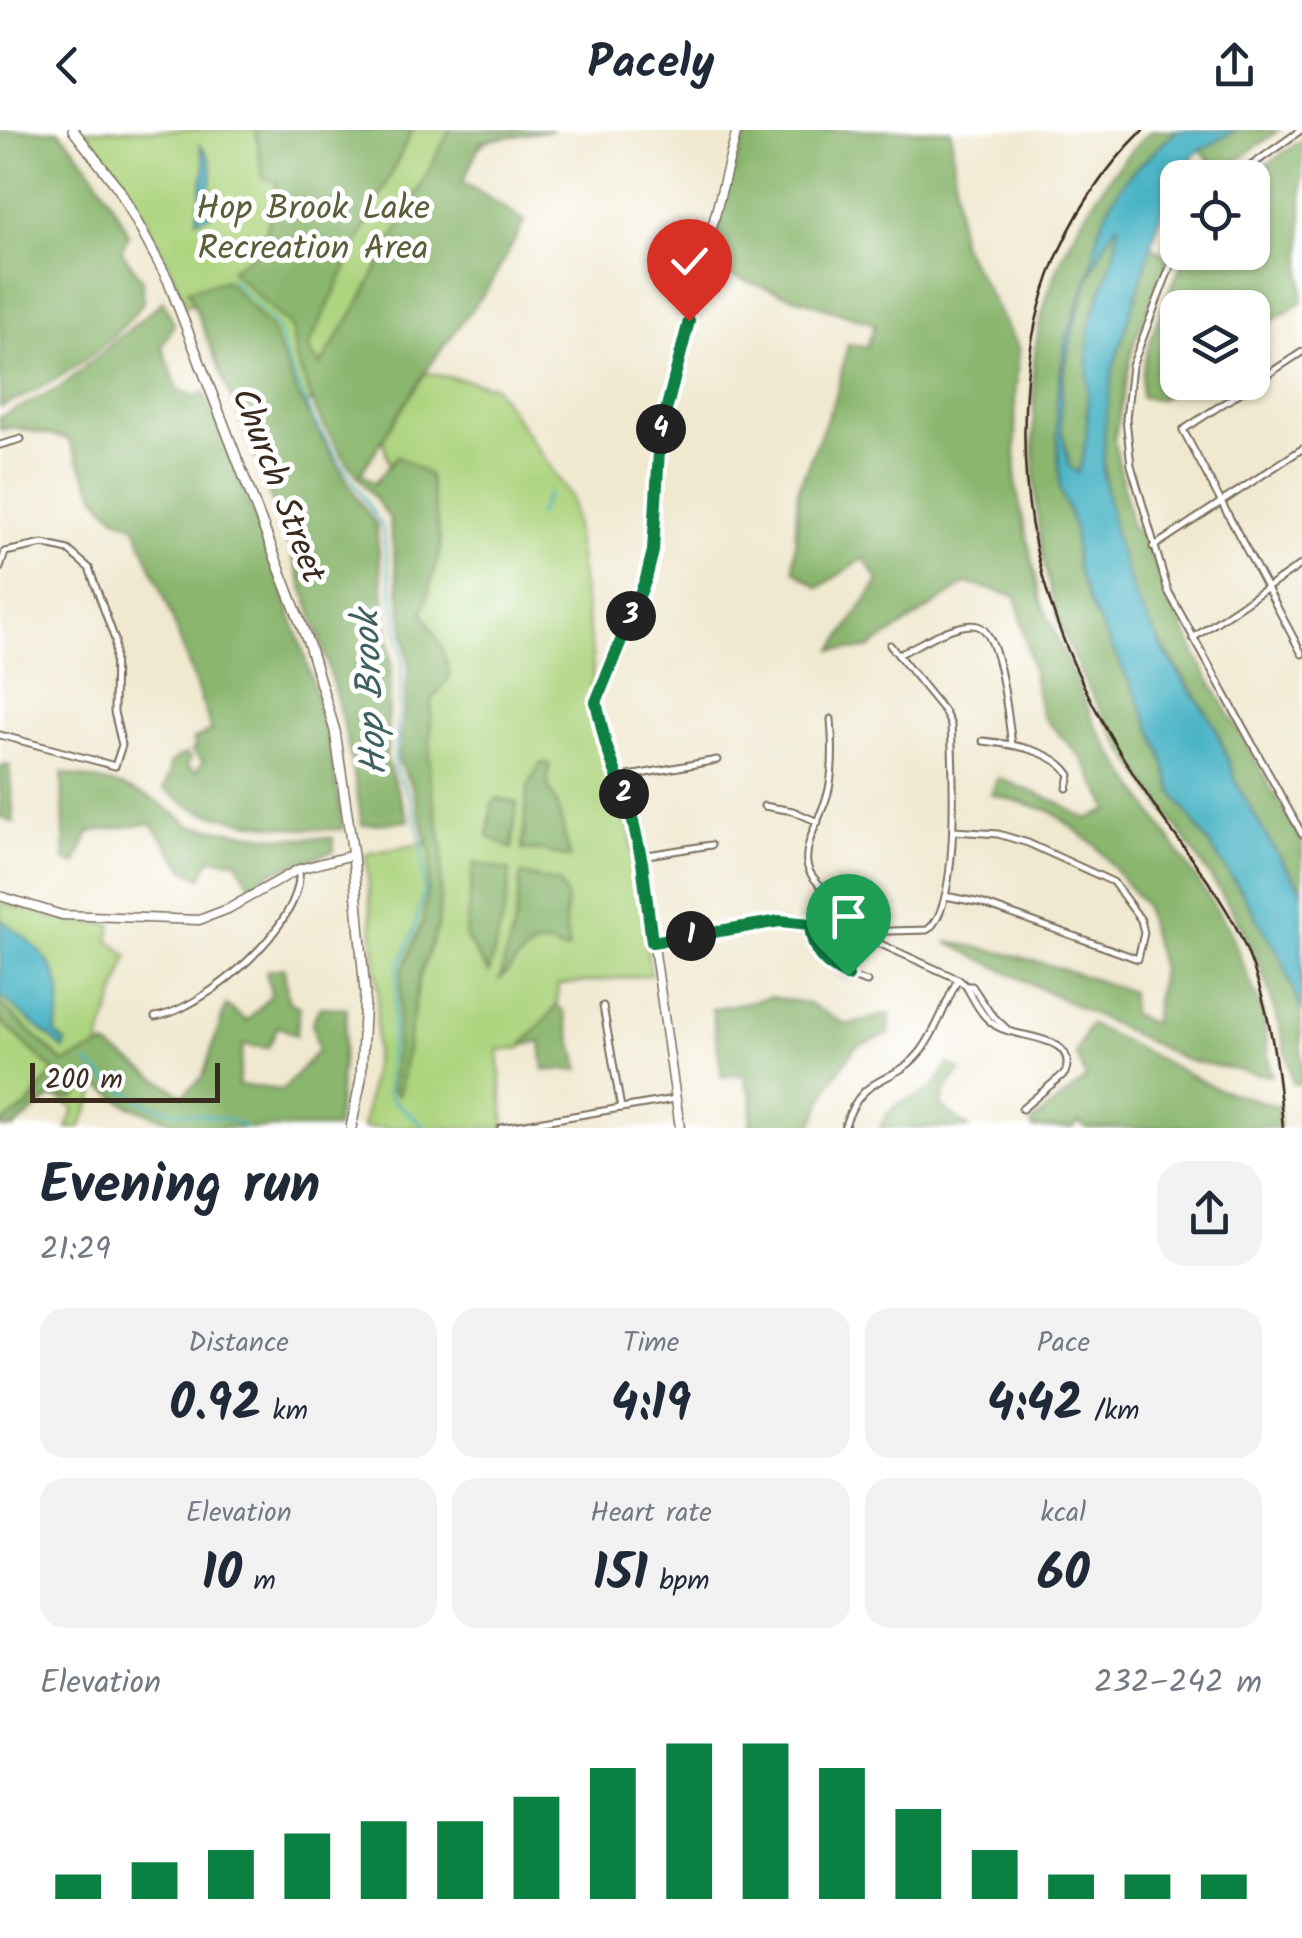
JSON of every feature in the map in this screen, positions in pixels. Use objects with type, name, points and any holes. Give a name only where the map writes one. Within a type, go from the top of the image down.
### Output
[{"type":"main road","name":"Church Street","points":[[73,130],[119,189],[168,280],[309,645],[335,731],[353,855],[365,1005],[361,1079],[351,1128]]},
{"type":"main road","points":[[680,1128],[640,856],[596,702],[646,579],[653,551],[663,418],[738,130]]},
{"type":"main road","points":[[0,896],[62,915],[199,920],[299,869],[353,855]]},
{"type":"street","points":[[1259,160],[1300,130]]},
{"type":"street","points":[[1168,270],[1139,344],[1128,393],[1129,452],[1168,592],[1302,834]]},
{"type":"street","points":[[1302,352],[1183,430],[1302,654]]},
{"type":"street","points":[[0,444],[21,439]]},
{"type":"street","points":[[1153,547],[1302,449]]},
{"type":"street","points":[[0,568],[2,551],[34,544],[56,546],[78,556],[89,568],[115,640],[114,712],[122,745],[115,766],[0,736]]},
{"type":"street","points":[[1193,638],[1302,564]]},
{"type":"street","points":[[898,655],[952,629],[982,627],[989,634],[1000,670],[1012,744]]},
{"type":"street","points":[[652,942],[780,921],[853,932],[926,930],[935,925],[945,896],[954,831],[951,725],[890,645]]},
{"type":"street","points":[[831,928],[835,914],[830,896],[807,863],[808,848],[832,775],[832,719]]},
{"type":"street","points":[[984,740],[1012,744],[1061,764],[1070,775],[1067,788]]},
{"type":"street","points":[[618,778],[718,760]]},
{"type":"street","points":[[764,806],[783,808],[819,822]]},
{"type":"street","points":[[945,896],[981,904],[1138,959],[1144,933],[1141,920],[1113,882],[1028,843],[998,834],[954,831]]},
{"type":"street","points":[[640,856],[711,845]]},
{"type":"street","points":[[155,1017],[186,1005],[245,964],[275,930],[288,908],[300,881],[299,869]]},
{"type":"street","points":[[810,924],[811,941],[818,957],[831,968],[866,982]]},
{"type":"street","points":[[853,932],[958,979],[986,1019],[1002,1031],[1045,1039],[1058,1046],[1067,1057],[1066,1073],[1022,1110]]},
{"type":"street","points":[[844,1128],[851,1106],[866,1088],[920,1053],[958,979]]},
{"type":"street","points":[[603,1006],[621,1108]]},
{"type":"street","points":[[501,1128],[675,1099]]},
{"type":"green space","points":[[0,130],[58,130],[79,154],[129,235],[121,250],[142,280],[143,302],[114,335],[79,364],[0,407]]},
{"type":"green space","name":"Hop Brook Lake Recreation Area","points":[[85,130],[505,130],[477,148],[334,375],[296,418],[232,288],[186,306],[142,214]]},
{"type":"green space","points":[[256,130],[412,130],[308,348],[320,366],[362,298],[450,130],[553,130],[481,141],[463,182],[525,221],[490,285],[434,359],[361,473],[374,484],[397,456],[429,475],[441,546],[423,612],[442,648],[450,676],[432,700],[429,777],[443,848],[438,926],[419,979],[399,1095],[392,1090],[402,972],[423,921],[431,856],[412,787],[398,762],[409,665],[389,517],[319,418],[295,357],[292,328],[230,270],[262,249],[277,181],[263,178]]},
{"type":"green space","points":[[748,130],[951,130],[960,242],[1019,349],[1016,488],[1041,601],[1097,729],[1228,927],[1263,1014],[1271,1076],[1186,1060],[946,942],[1017,956],[1131,992],[1131,1014],[1153,1024],[1161,969],[1144,905],[1095,845],[1051,811],[991,794],[998,778],[1087,819],[1110,810],[1083,760],[1042,715],[1016,596],[967,583],[868,649],[833,650],[879,581],[864,558],[819,588],[794,570],[798,489],[836,397],[848,344],[867,347],[875,324],[710,269],[727,188]]},
{"type":"green space","points":[[1152,130],[1177,130],[1128,176],[1099,228],[1092,266],[1066,340],[1056,404],[1060,489],[1074,526],[1076,565],[1089,602],[1139,701],[1173,792],[1240,889],[1278,952],[1300,1002],[1302,1083],[1293,1084],[1271,996],[1245,934],[1118,739],[1083,678],[1056,609],[1040,542],[1034,364],[1040,323],[1075,232],[1111,176]]},
{"type":"green space","points":[[1236,130],[1279,130],[1238,160],[1209,160],[1201,150]]},
{"type":"green space","points":[[1302,140],[1302,302],[1270,322],[1270,290],[1170,290],[1179,270],[1270,270],[1270,162]]},
{"type":"green space","points":[[1119,222],[1112,271],[1093,314],[1088,436],[1078,473],[1070,467],[1062,427],[1064,372],[1085,289]]},
{"type":"green space","points":[[1151,246],[1160,252],[1160,270],[1164,270],[1134,343],[1114,441],[1132,528],[1142,535],[1196,656],[1302,843],[1302,889],[1245,800],[1213,723],[1144,616],[1125,573],[1110,516],[1104,457],[1104,427],[1117,354]]},
{"type":"green space","points":[[226,280],[270,328],[299,397],[376,525],[391,664],[386,760],[409,821],[362,825],[350,755],[314,619],[188,290]]},
{"type":"green space","points":[[163,301],[174,324],[162,346],[178,390],[195,396],[204,393],[288,607],[322,717],[343,829],[231,819],[194,808],[164,789],[169,764],[185,754],[191,759],[186,765],[196,772],[203,761],[191,751],[196,748],[193,740],[212,731],[134,524],[121,520],[102,502],[68,439],[14,427],[0,430],[0,417],[61,387]]},
{"type":"green space","points":[[1160,314],[1160,400],[1141,397],[1150,342]]},
{"type":"green space","points":[[422,372],[494,386],[571,497],[592,654],[589,707],[629,826],[651,975],[558,985],[557,1006],[521,1048],[498,1050],[505,1128],[363,1128],[375,1055],[378,992],[366,854],[427,843],[390,470],[376,406]]},
{"type":"green space","points":[[544,763],[549,764],[548,786],[557,804],[570,858],[522,850],[528,787]]},
{"type":"green space","points":[[9,765],[14,823],[0,817],[0,767]]},
{"type":"green space","points":[[62,773],[122,786],[155,800],[192,826],[282,838],[333,838],[334,851],[266,874],[251,887],[237,861],[210,859],[201,878],[186,870],[151,823],[89,832],[75,865],[65,860]]},
{"type":"green space","points":[[497,799],[517,803],[512,849],[488,836],[492,804]]},
{"type":"green space","points":[[474,863],[510,871],[489,973],[465,937]]},
{"type":"green space","points":[[521,874],[559,883],[566,899],[569,949],[535,947],[500,979],[516,917]]},
{"type":"green space","points":[[0,902],[57,919],[112,924],[108,939],[128,956],[95,1056],[94,1096],[80,1128],[67,1128],[74,1109],[47,1089],[58,1071],[18,1035],[54,1071],[28,1106],[0,1125]]},
{"type":"green space","points":[[284,968],[288,1001],[300,1007],[296,1035],[278,1026],[268,1048],[243,1045],[238,1085],[283,1090],[318,1050],[312,1022],[320,1007],[347,1008],[336,1128],[188,1128],[127,1105],[89,1078],[75,1098],[50,1098],[14,1128],[0,1125],[28,1106],[54,1071],[0,1020],[0,1003],[64,1063],[105,1045],[183,1095],[203,1077],[226,1005],[247,1021],[271,995],[266,971]]},
{"type":"green space","points":[[771,997],[810,1004],[847,1025],[890,1014],[889,1034],[855,1047],[831,1082],[811,1128],[750,1128],[752,1097],[743,1074],[722,1077],[712,1009]]},
{"type":"green space","points":[[557,1006],[564,1011],[580,1070],[544,1070],[541,1042],[523,1045]]},
{"type":"green space","points":[[1090,1024],[1216,1088],[1279,1107],[1279,1128],[1087,1128],[1079,1122],[1073,1128],[1033,1128],[1031,1123],[1086,1079],[1076,1053]]},
{"type":"green space","points":[[948,1064],[961,1071],[945,1090],[941,1106],[969,1128],[880,1128],[896,1106],[933,1088]]},
{"type":"water","points":[[1177,130],[1236,130],[1190,160],[1160,160],[1160,217],[1113,370],[1103,475],[1116,540],[1135,597],[1165,653],[1214,724],[1238,786],[1302,889],[1302,1012],[1279,954],[1173,792],[1161,752],[1089,602],[1076,565],[1074,526],[1060,489],[1056,404],[1066,340],[1092,266],[1099,228],[1128,176]],"holes":[[[1118,224],[1113,259],[1090,332],[1086,433],[1078,473],[1070,467],[1062,428],[1064,374],[1085,291]]]},
{"type":"water","points":[[200,146],[211,164],[211,215],[197,219],[205,165]]},
{"type":"water","points":[[0,919],[30,942],[51,966],[60,996],[55,1033],[66,1043],[64,1049],[0,996]]},
{"type":"waterway","name":"Hop Brook","points":[[230,278],[277,327],[314,421],[382,527],[403,660],[394,767],[409,796],[422,845],[424,890],[414,931],[398,969],[389,1096],[426,1128]]},
{"type":"waterway","points":[[537,516],[548,494]]},
{"type":"waterway","points":[[87,1063],[122,1090],[150,1105],[227,1120],[246,1128]]},
{"type":"railway","points":[[1143,130],[1078,213],[1049,276],[1039,308],[1027,378],[1024,438],[1028,495],[1036,550],[1050,603],[1093,704],[1153,804],[1217,894],[1247,951],[1272,1038],[1283,1128]]},
{"type":"route","points":[[689,321],[660,434],[653,551],[646,579],[598,695],[597,716],[633,821],[652,942],[780,921],[810,924],[811,941],[818,957],[848,976]]}]
